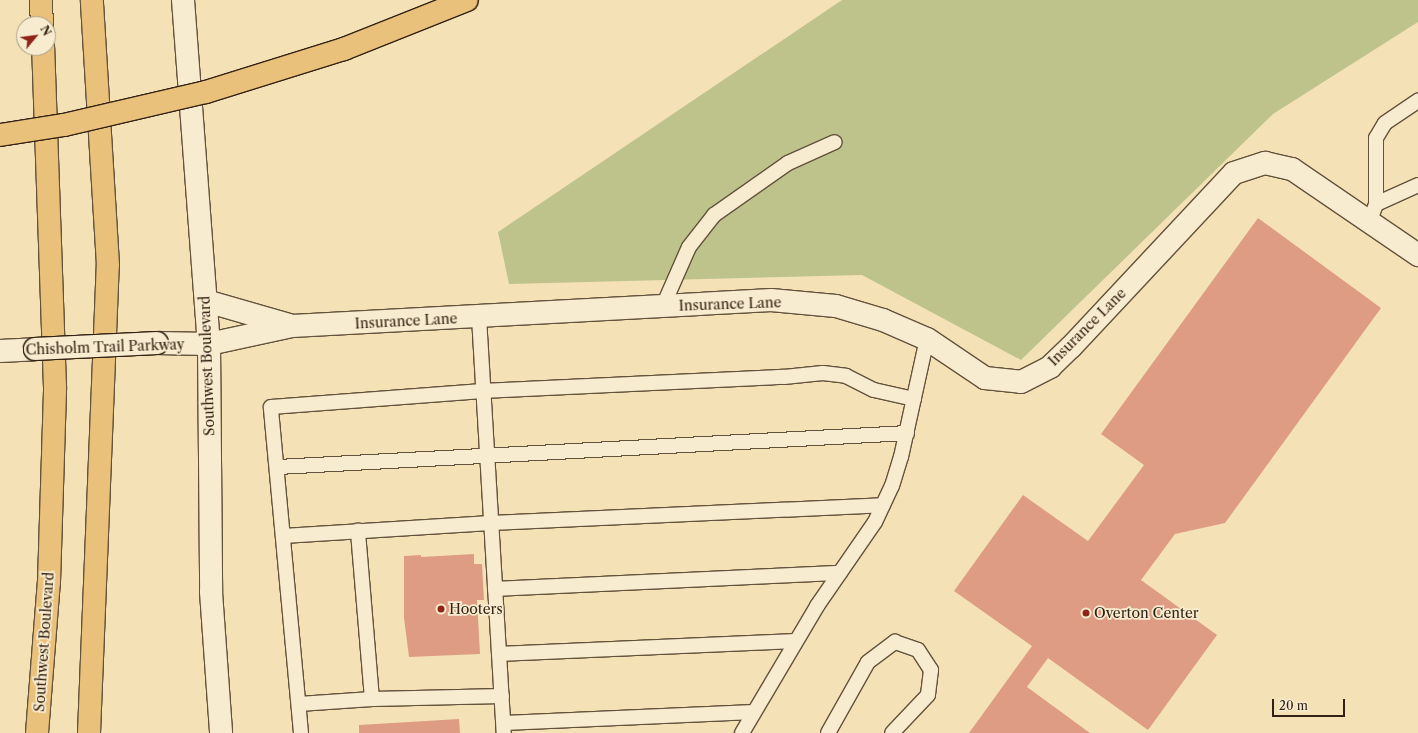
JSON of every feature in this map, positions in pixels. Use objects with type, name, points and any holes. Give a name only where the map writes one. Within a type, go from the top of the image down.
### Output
[{"type":"highway","points":[[41,0],[42,16]]},
{"type":"highway","points":[[89,733],[108,265],[92,0]]},
{"type":"highway","points":[[0,134],[64,125],[206,92],[344,48],[466,0]]},
{"type":"highway","name":"Southwest Boulevard","points":[[37,733],[49,582],[55,387],[43,56]]},
{"type":"street","name":"Southwest Boulevard","points":[[183,0],[209,344],[211,592],[220,733]]},
{"type":"street","name":"Insurance Lane","points":[[209,344],[292,326],[771,300],[836,306],[883,320],[927,339],[985,378],[1021,382],[1050,367],[1234,173],[1265,163],[1292,169],[1373,212],[1418,255]]},
{"type":"street","name":"Insurance Lane","points":[[206,301],[292,326]]},
{"type":"street","name":"Chisholm Trail Parkway","points":[[5,350],[157,343],[209,344]]},
{"type":"lane","points":[[1373,212],[1376,138],[1385,123],[1418,101]]},
{"type":"lane","points":[[663,306],[689,247],[714,215],[788,163],[835,142]]},
{"type":"lane","points":[[1373,212],[1418,185]]},
{"type":"lane","points":[[479,317],[482,391],[504,728],[754,712]]},
{"type":"lane","points":[[742,733],[795,641],[875,522],[892,486],[906,433],[927,339]]},
{"type":"lane","points":[[301,733],[278,467],[271,407],[482,391],[784,377],[823,373],[846,376],[874,390],[914,399]]},
{"type":"lane","points":[[278,467],[906,433]]},
{"type":"lane","points":[[283,536],[491,523],[883,505]]},
{"type":"lane","points":[[358,531],[372,699]]},
{"type":"lane","points":[[495,589],[840,572]]},
{"type":"lane","points":[[499,654],[795,641]]},
{"type":"lane","points":[[828,733],[868,662],[895,642],[918,650],[932,670],[928,695],[892,733]]},
{"type":"lane","points":[[299,704],[372,699],[502,696]]},
{"type":"green space","points":[[842,0],[1418,0],[1418,22],[1273,114],[1021,360],[862,275],[509,284],[498,232]]},
{"type":"building","points":[[1258,218],[1381,308],[1225,523],[1175,534],[1141,580],[1217,635],[1148,730],[1048,658],[1027,687],[1090,733],[969,733],[1032,646],[954,591],[1023,495],[1088,541],[1144,465],[1101,434]]},
{"type":"building","name":"Hooters","points":[[474,554],[474,564],[482,564],[484,600],[477,600],[480,654],[409,657],[404,618],[404,556],[421,555],[421,557]]},
{"type":"building","points":[[459,719],[460,733],[359,733],[359,725]]},
{"type":"place","name":"Hooters","points":[[441,609]]},
{"type":"place","name":"Overton Center","points":[[1086,613]]}]
